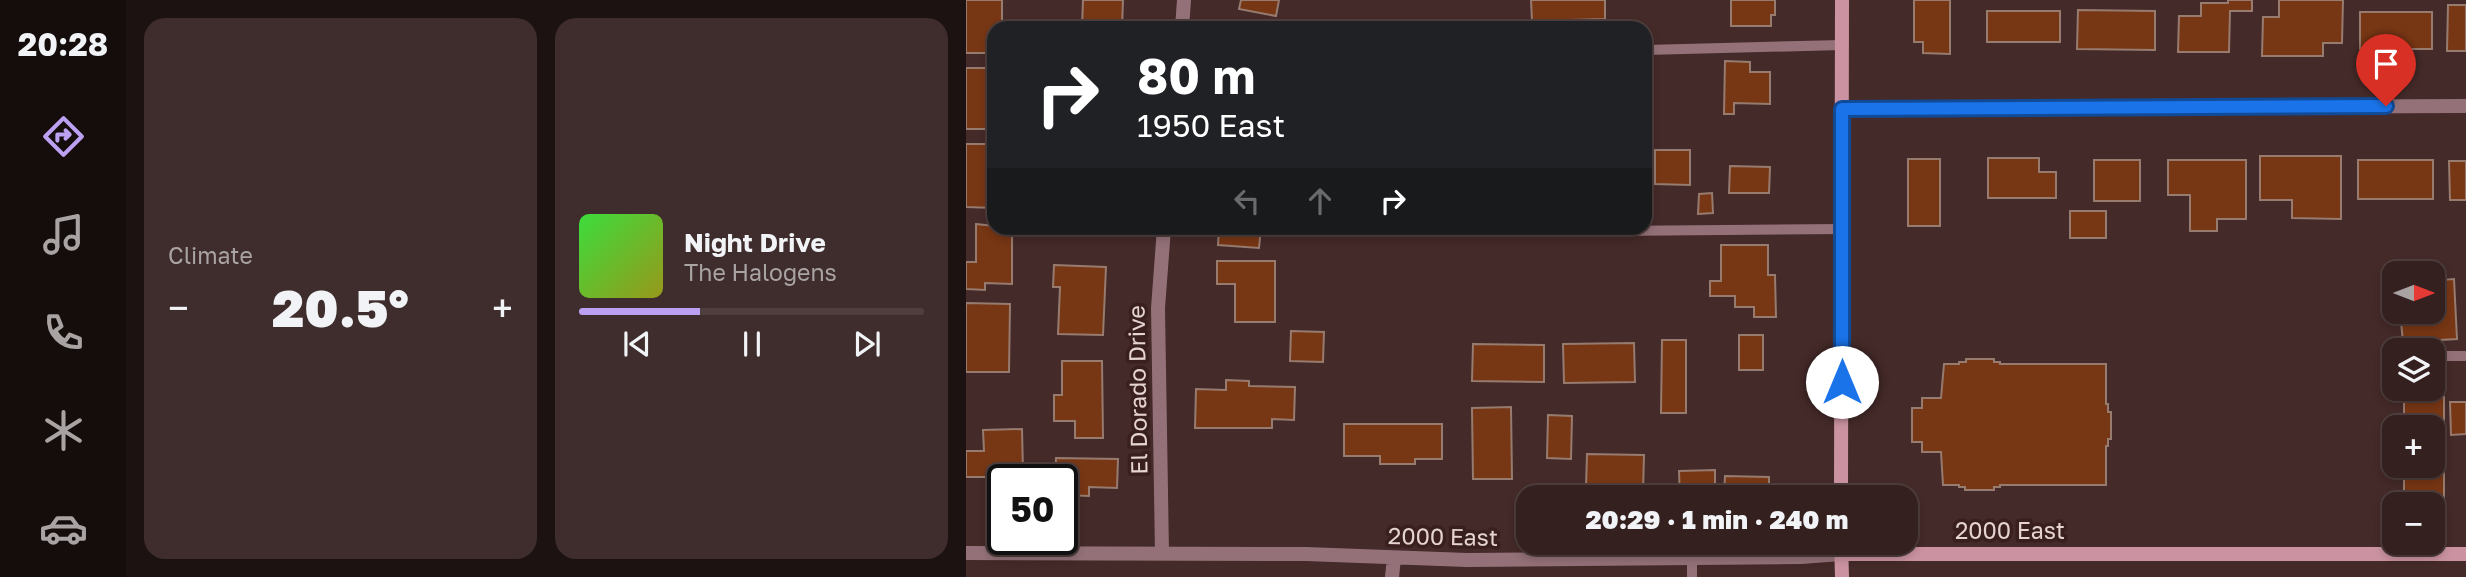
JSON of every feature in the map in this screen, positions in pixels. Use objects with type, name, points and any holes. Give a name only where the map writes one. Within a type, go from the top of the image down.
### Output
[{"type":"street","points":[[1182,21],[1184,0]]},
{"type":"street","points":[[1841,485],[1842,0]]},
{"type":"street","points":[[1842,109],[2466,106]]},
{"type":"street","name":"El Dorado Drive","points":[[1162,553],[1158,308],[1163,235]]},
{"type":"street","name":"2000 East","points":[[1918,549],[2466,554]]},
{"type":"street","name":"2000 East","points":[[966,553],[1306,554],[1394,558],[1692,558],[1810,555]]},
{"type":"street","points":[[1841,555],[1842,577]]},
{"type":"street","points":[[1392,577],[1394,558]]},
{"type":"lane","points":[[1652,50],[1842,45]]},
{"type":"lane","points":[[1652,231],[1842,229]]},
{"type":"lane","points":[[2445,356],[2466,356]]},
{"type":"lane","points":[[1692,558],[1692,577]]},
{"type":"building","points":[[966,0],[1002,0],[1002,21],[987,21],[987,53],[966,53]]},
{"type":"building","points":[[1083,0],[1123,0],[1122,21],[1082,21]]},
{"type":"building","points":[[1241,0],[1279,0],[1276,16],[1239,9]]},
{"type":"building","points":[[1531,0],[1605,0],[1605,19],[1532,21]]},
{"type":"building","points":[[1731,0],[1775,0],[1775,15],[1771,15],[1771,26],[1731,26]]},
{"type":"building","points":[[1914,0],[1950,0],[1950,54],[1923,53],[1923,42],[1914,42]]},
{"type":"building","points":[[2228,0],[2252,0],[2252,11],[2230,11],[2229,52],[2178,52],[2179,16],[2201,16],[2201,3],[2228,3]]},
{"type":"building","points":[[2279,0],[2343,0],[2342,43],[2323,43],[2323,56],[2262,56],[2263,17],[2279,17]]},
{"type":"building","points":[[2448,5],[2466,5],[2466,51],[2447,51]]},
{"type":"building","points":[[2078,10],[2155,11],[2155,50],[2077,49]]},
{"type":"building","points":[[1987,11],[2060,11],[2060,42],[1987,42]]},
{"type":"building","points":[[2360,12],[2432,12],[2432,49],[2360,49]]},
{"type":"building","points":[[1725,61],[1750,62],[1750,72],[1770,72],[1770,104],[1734,103],[1734,114],[1724,114]]},
{"type":"building","points":[[966,68],[987,68],[987,129],[966,129]]},
{"type":"building","points":[[966,144],[987,144],[987,208],[966,207]]},
{"type":"building","points":[[1655,150],[1690,150],[1690,185],[1655,184]]},
{"type":"building","points":[[2260,156],[2341,156],[2341,219],[2292,218],[2292,200],[2260,200]]},
{"type":"building","points":[[1988,158],[2039,158],[2039,172],[2056,172],[2056,198],[1988,198]]},
{"type":"building","points":[[1908,159],[1940,159],[1940,226],[1908,226]]},
{"type":"building","points":[[2094,160],[2140,160],[2140,201],[2094,201]]},
{"type":"building","points":[[2168,160],[2246,160],[2246,219],[2217,219],[2217,231],[2190,231],[2190,195],[2168,195]]},
{"type":"building","points":[[2358,160],[2433,160],[2433,199],[2358,199]]},
{"type":"building","points":[[2449,161],[2466,161],[2466,200],[2450,200]]},
{"type":"building","points":[[1730,166],[1770,167],[1769,193],[1729,193]]},
{"type":"building","points":[[1712,193],[1713,213],[1698,214],[1699,194]]},
{"type":"building","points":[[2070,211],[2106,211],[2106,238],[2070,238]]},
{"type":"building","points":[[976,224],[987,225],[987,235],[1012,235],[1012,284],[985,283],[985,290],[966,289],[966,262],[976,262]]},
{"type":"building","points":[[1219,235],[1260,235],[1259,248],[1218,245]]},
{"type":"building","points":[[1721,245],[1768,245],[1768,275],[1775,275],[1776,317],[1754,317],[1754,307],[1735,307],[1735,296],[1710,296],[1710,281],[1721,281]]},
{"type":"building","points":[[1217,261],[1275,261],[1275,322],[1235,322],[1235,284],[1217,284]]},
{"type":"building","points":[[1054,265],[1106,267],[1103,335],[1058,334],[1060,287],[1053,287]]},
{"type":"building","points":[[2454,279],[2457,339],[2403,338],[2401,324],[2445,324],[2445,280]]},
{"type":"building","points":[[966,303],[1010,304],[1009,372],[966,372]]},
{"type":"building","points":[[1291,331],[1324,332],[1323,362],[1290,361]]},
{"type":"building","points":[[1739,335],[1763,335],[1763,370],[1739,370]]},
{"type":"building","points":[[1662,340],[1686,340],[1686,413],[1661,413]]},
{"type":"building","points":[[1634,343],[1635,382],[1564,383],[1563,344]]},
{"type":"building","points":[[1473,344],[1544,345],[1544,382],[1472,381]]},
{"type":"building","points":[[1966,359],[1994,359],[1994,362],[2000,364],[2106,364],[2106,404],[2108,412],[2111,412],[2111,439],[2108,439],[2106,446],[2106,485],[2000,485],[1994,487],[1994,490],[1965,490],[1965,487],[1959,485],[1943,485],[1941,452],[1922,452],[1922,442],[1912,442],[1912,408],[1922,408],[1922,398],[1941,398],[1944,364],[1959,364],[1966,362]]},
{"type":"building","points":[[1062,361],[1102,361],[1103,438],[1075,438],[1075,421],[1054,421],[1054,395],[1062,395]]},
{"type":"building","points":[[1226,380],[1249,381],[1249,386],[1295,387],[1294,420],[1272,419],[1272,428],[1195,428],[1196,389],[1226,390]]},
{"type":"building","points":[[2404,401],[2444,401],[2444,415],[2404,415]]},
{"type":"building","points":[[2450,402],[2466,402],[2466,434],[2451,435]]},
{"type":"building","points":[[1511,407],[1512,479],[1473,479],[1472,408]]},
{"type":"building","points":[[1548,415],[1572,416],[1571,459],[1547,458]]},
{"type":"building","points":[[1344,424],[1442,424],[1442,459],[1415,459],[1415,464],[1380,464],[1380,456],[1344,456]]},
{"type":"building","points":[[1022,429],[1023,464],[987,464],[987,477],[966,477],[966,451],[984,451],[983,430]]},
{"type":"building","points":[[1587,454],[1644,455],[1643,485],[1586,485]]},
{"type":"building","points":[[1056,458],[1118,459],[1117,488],[1089,487],[1089,496],[1078,496],[1078,464],[1056,464]]},
{"type":"building","points":[[1715,470],[1715,485],[1680,485],[1679,471]]},
{"type":"building","points":[[1725,476],[1769,477],[1769,485],[1725,485]]},
{"type":"building","points":[[2404,478],[2444,478],[2444,492],[2404,492]]},
{"type":"route","points":[[1842,382],[1842,109],[2386,106]]}]
